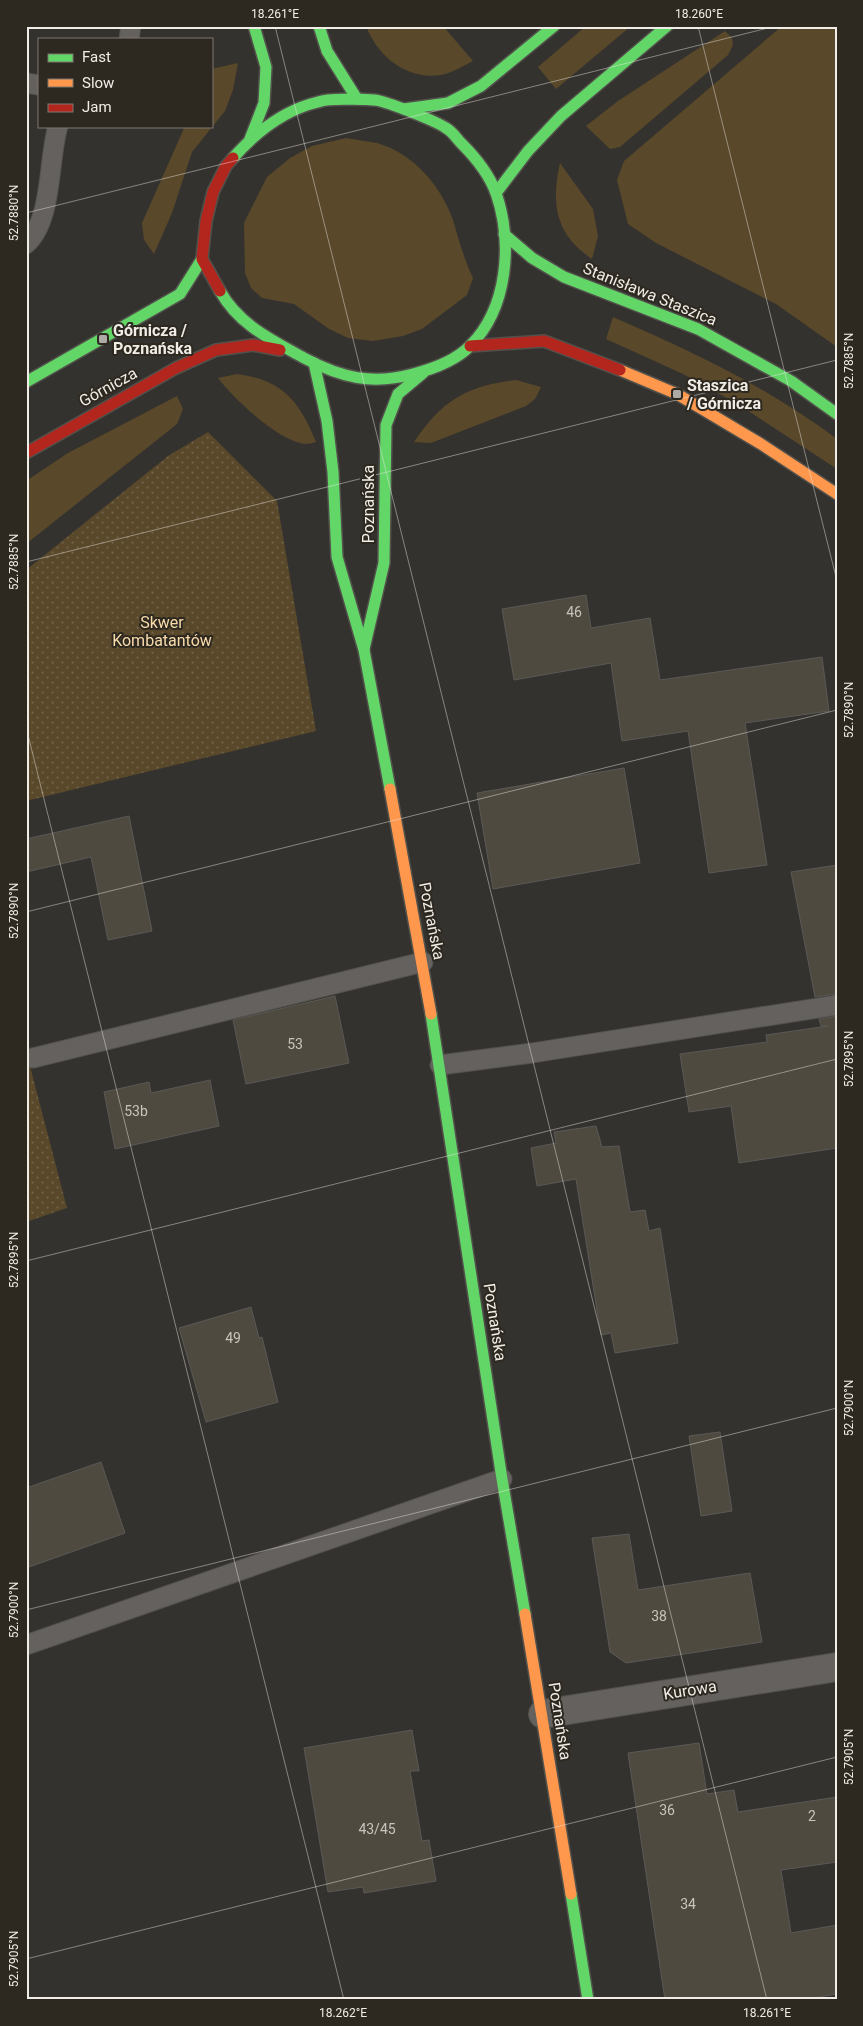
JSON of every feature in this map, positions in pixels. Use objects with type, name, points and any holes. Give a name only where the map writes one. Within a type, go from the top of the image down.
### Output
[{"type":"street","points":[[250,139],[264,103],[266,67],[254,26]]},
{"type":"street","points":[[319,26],[327,51],[356,99]]},
{"type":"street","points":[[404,109],[448,103],[481,86],[554,26]]},
{"type":"street","points":[[496,193],[528,151],[561,116],[667,26]]},
{"type":"street","points":[[26,382],[180,294],[202,259],[206,221],[213,192],[226,166],[250,139],[286,113],[320,101],[356,99],[380,101],[404,109],[447,128],[478,160],[496,193],[504,234],[505,273],[494,312],[470,346],[447,362],[425,371],[390,380],[351,378],[314,363],[254,331],[224,299],[202,259]]},
{"type":"street","name":"Stanisława Staszica","points":[[504,234],[532,258],[564,277],[698,329],[791,382],[837,414]]},
{"type":"street","points":[[470,346],[544,341],[587,356],[677,394],[762,444],[837,494]]},
{"type":"street","name":"Górnicza","points":[[26,453],[176,368],[216,350],[253,344],[295,353]]},
{"type":"street","name":"Poznańska","points":[[314,363],[330,440],[337,557],[364,650],[423,962],[502,1479],[543,1714],[588,2000]]},
{"type":"street","name":"Poznańska","points":[[364,650],[384,563],[386,425],[398,394],[425,371]]},
{"type":"street","name":"Kurowa","points":[[543,1714],[837,1668]]},
{"type":"lane","points":[[26,244],[32,238],[46,203],[58,128]]},
{"type":"lane","points":[[33,1058],[423,962]]},
{"type":"lane","points":[[440,1065],[532,1053],[837,1005]]},
{"type":"lane","points":[[26,1645],[502,1479]]},
{"type":"green space","points":[[366,26],[443,26],[473,61],[441,75],[417,74],[405,70],[386,56],[371,37]]},
{"type":"green space","points":[[586,26],[631,26],[556,89],[538,67]]},
{"type":"green space","points":[[782,26],[837,26],[837,347],[776,304],[656,243],[628,224],[617,180],[624,161]]},
{"type":"green space","points":[[725,31],[732,38],[733,45],[728,55],[620,147],[610,149],[586,126],[618,101]]},
{"type":"green space","points":[[238,63],[233,90],[225,111],[212,127],[212,69]]},
{"type":"green space","points":[[184,128],[211,128],[192,152],[172,213],[154,254],[144,240],[142,223]]},
{"type":"green space","points":[[346,138],[377,143],[390,148],[402,154],[424,172],[448,207],[464,257],[473,278],[467,295],[422,329],[403,336],[373,341],[348,338],[329,329],[294,304],[262,298],[251,288],[245,273],[244,223],[267,177],[290,158],[312,146]]},
{"type":"green space","points":[[560,163],[593,209],[598,236],[592,259],[570,239],[559,217],[556,205],[556,192]]},
{"type":"green space","points":[[613,317],[728,371],[811,420],[837,439],[837,469],[736,403],[683,374],[606,339]]},
{"type":"green space","points":[[237,374],[266,381],[278,387],[296,404],[316,442],[305,444],[294,441],[257,418],[218,378]]},
{"type":"green space","points":[[516,380],[541,387],[535,399],[526,406],[431,443],[414,442],[435,415],[457,398],[483,386]]},
{"type":"green space","points":[[177,396],[183,409],[177,424],[26,544],[26,481],[68,453]]},
{"type":"green space","name":"Skwer Kombatantów","points":[[208,432],[277,501],[316,731],[26,801],[26,570],[168,456]]},
{"type":"green space","points":[[26,1051],[67,1208],[26,1222]]},
{"type":"building","points":[[586,595],[591,628],[650,618],[660,680],[822,657],[829,711],[745,723],[767,865],[709,873],[688,731],[622,741],[611,663],[514,680],[502,609]]},
{"type":"building","points":[[624,768],[640,863],[493,889],[477,793]]},
{"type":"building","points":[[129,816],[152,931],[108,940],[91,857],[26,872],[26,839]]},
{"type":"building","points":[[837,865],[837,994],[815,997],[791,872]]},
{"type":"building","points":[[335,996],[349,1063],[246,1084],[233,1020]]},
{"type":"building","points":[[837,1016],[837,1148],[739,1163],[731,1106],[689,1112],[680,1054],[767,1042],[766,1035],[828,1026],[821,1026],[819,1019]]},
{"type":"building","points":[[210,1080],[219,1126],[115,1149],[104,1092],[149,1082],[151,1093]]},
{"type":"building","points":[[596,1126],[602,1147],[619,1146],[630,1212],[645,1210],[649,1231],[660,1228],[678,1343],[615,1353],[611,1333],[601,1335],[576,1179],[537,1186],[531,1148],[556,1143],[554,1132]]},
{"type":"building","points":[[251,1307],[259,1338],[262,1337],[278,1402],[206,1422],[179,1328]]},
{"type":"building","points":[[720,1432],[732,1511],[701,1516],[689,1436]]},
{"type":"building","points":[[101,1462],[125,1533],[26,1568],[26,1488]]},
{"type":"building","points":[[629,1534],[638,1590],[750,1573],[762,1642],[626,1663],[610,1652],[592,1538]]},
{"type":"building","points":[[412,1730],[419,1771],[410,1771],[422,1841],[429,1840],[436,1881],[364,1893],[363,1887],[328,1892],[304,1748]]},
{"type":"building","points":[[699,1743],[707,1794],[734,1790],[738,1812],[837,1797],[837,1862],[781,1870],[791,1933],[837,1925],[837,1994],[802,2000],[665,2000],[628,1753]]},
{"type":"traffic: fast","points":[[250,139],[264,103],[266,67],[254,26]]},
{"type":"traffic: fast","points":[[319,26],[327,51],[357,99]]},
{"type":"traffic: fast","points":[[404,109],[448,103],[481,86],[554,26]]},
{"type":"traffic: fast","points":[[496,193],[528,151],[561,116],[667,26]]},
{"type":"traffic: fast","points":[[220,291],[228,303],[246,322],[268,338],[318,365],[357,378],[384,379],[436,367],[464,351],[483,331],[499,294],[504,274],[505,253],[501,212],[490,179],[472,155],[446,128],[424,117],[386,103],[357,99]]},
{"type":"traffic: fast","points":[[233,158],[251,139],[271,123],[294,110],[323,101],[357,99]]},
{"type":"traffic: fast","points":[[504,234],[532,258],[564,277],[698,329],[791,381],[837,414]]},
{"type":"traffic: fast","points":[[26,382],[180,294],[202,259]]},
{"type":"traffic: fast","points":[[314,363],[327,421],[333,472],[337,557],[364,650],[390,789]]},
{"type":"traffic: fast","points":[[364,649],[384,563],[386,425],[398,394],[423,373]]},
{"type":"traffic: fast","points":[[431,1014],[502,1479],[525,1614]]},
{"type":"traffic: fast","points":[[571,1894],[588,2000]]},
{"type":"traffic: slow","points":[[620,370],[677,394],[761,444],[837,494]]},
{"type":"traffic: slow","points":[[390,789],[431,1014]]},
{"type":"traffic: slow","points":[[525,1614],[571,1894]]},
{"type":"traffic: jam","points":[[220,291],[202,259],[206,221],[213,192],[226,166],[233,158]]},
{"type":"traffic: jam","points":[[470,346],[544,341],[620,370]]},
{"type":"traffic: jam","points":[[26,453],[176,368],[216,350],[253,345],[280,350]]},
{"type":"place","name":"Górnicza / Poznańska","points":[[103,339]]},
{"type":"place","name":"Staszica / Górnicza","points":[[677,394]]}]
